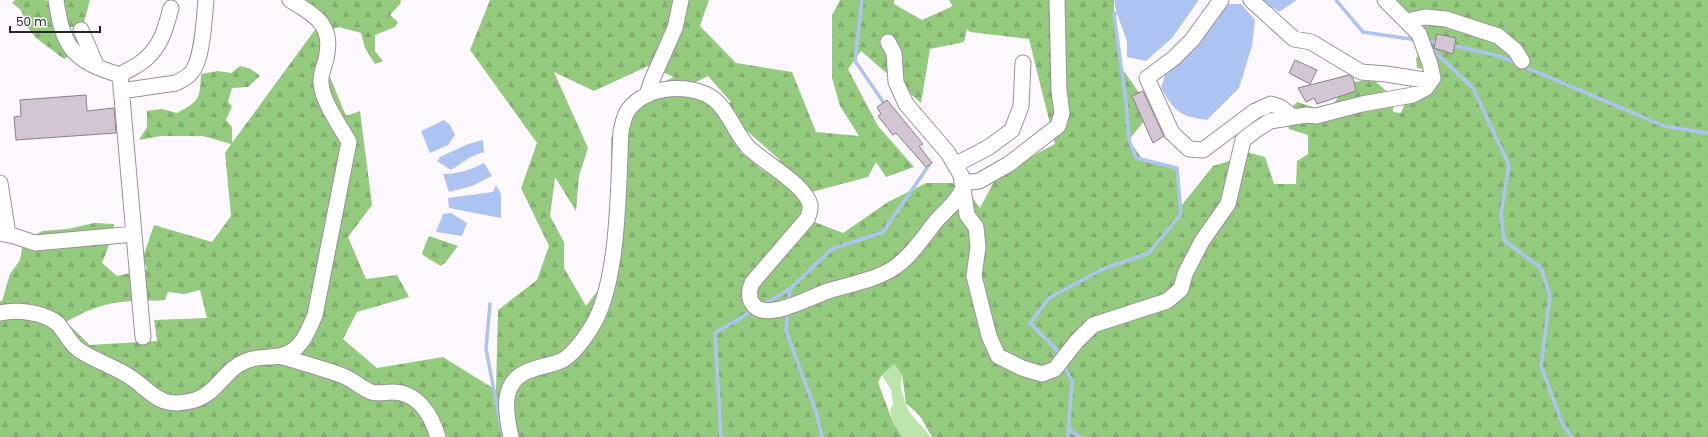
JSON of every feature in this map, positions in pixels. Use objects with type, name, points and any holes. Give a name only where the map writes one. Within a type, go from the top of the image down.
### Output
[{"type":"street","points":[[56,0],[63,34],[71,49],[78,57],[97,67],[120,74],[139,64],[159,45],[165,34],[171,8]]},
{"type":"street","points":[[121,91],[176,83],[192,72],[201,44],[206,0]]},
{"type":"street","points":[[0,313],[8,311],[40,315],[57,324],[78,349],[102,363],[128,375],[156,398],[166,402],[178,403],[202,398],[214,389],[240,364],[253,358],[280,356],[295,349],[308,332],[315,315],[349,142],[329,107],[320,83],[329,45],[325,30],[319,20],[290,0]]},
{"type":"street","points":[[647,95],[675,28],[681,0]]},
{"type":"street","points":[[962,186],[979,181],[1009,164],[1058,126],[1062,113],[1059,91],[1057,0]]},
{"type":"street","points":[[1221,0],[1192,40],[1174,58],[1147,78],[1172,133],[1189,149],[1203,150],[1255,111],[1271,104],[1280,107],[1293,117]]},
{"type":"street","points":[[1251,0],[1294,39],[1311,42],[1361,72],[1431,80]]},
{"type":"street","points":[[888,42],[894,53],[896,82],[906,104],[948,153],[961,174],[967,215],[976,227],[978,247],[974,276],[989,336],[998,356],[1022,368],[1042,374],[1055,369],[1076,342],[1093,325],[1167,301],[1181,289],[1186,274],[1202,241],[1228,204],[1244,140],[1270,121],[1306,114],[1316,116],[1362,104],[1413,95],[1426,88],[1433,78],[1430,64],[1419,34],[1385,0]]},
{"type":"street","points":[[1407,21],[1425,17],[1446,19],[1498,36],[1515,50],[1522,61]]},
{"type":"street","points":[[81,30],[97,67]]},
{"type":"street","points":[[955,165],[989,147],[1012,130],[1022,106],[1023,63]]},
{"type":"street","points":[[120,74],[143,336]]},
{"type":"street","points":[[512,437],[506,404],[513,381],[520,375],[558,362],[566,357],[591,328],[602,306],[613,249],[621,131],[624,119],[629,109],[637,100],[659,91],[676,89],[702,92],[710,96],[726,112],[747,146],[796,185],[810,203],[810,210],[807,219],[752,283],[749,290],[751,302],[753,306],[762,310],[780,309],[826,292],[875,277],[894,268],[913,251],[937,220],[957,200],[962,186]]},
{"type":"street","points":[[0,182],[4,234],[35,244],[134,234]]},
{"type":"street","points":[[280,356],[342,375],[373,393],[402,392],[409,395],[417,400],[424,409],[438,437]]},
{"type":"green space","points":[[15,0],[45,0],[57,4],[60,0],[90,0],[83,26],[69,27],[79,45],[74,53],[64,59],[36,38],[25,24],[21,10],[12,3]]},
{"type":"green space","points":[[281,0],[401,0],[400,4],[390,15],[398,22],[395,27],[375,35],[375,51],[383,61],[375,64],[365,48],[361,33],[339,27],[330,30],[317,27]]},
{"type":"green space","points":[[490,0],[709,0],[700,26],[736,63],[792,72],[816,132],[859,136],[840,106],[832,78],[832,15],[840,0],[894,0],[894,4],[922,20],[953,6],[949,0],[1114,0],[1114,14],[1121,67],[1152,111],[1129,140],[1142,159],[1177,168],[1181,206],[1213,166],[1242,157],[1243,151],[1265,157],[1274,184],[1296,184],[1297,161],[1308,154],[1308,135],[1289,129],[1285,114],[1297,102],[1316,108],[1333,104],[1349,83],[1373,79],[1394,98],[1393,112],[1401,113],[1407,98],[1421,78],[1424,69],[1417,68],[1416,58],[1422,52],[1415,43],[1409,39],[1408,30],[1382,0],[1708,0],[1708,437],[932,437],[920,416],[906,403],[902,374],[894,364],[882,375],[878,382],[893,423],[902,437],[0,437],[0,301],[2,301],[10,274],[20,260],[23,243],[42,231],[68,229],[94,223],[114,224],[109,245],[102,263],[117,276],[147,269],[143,257],[154,225],[212,242],[231,216],[225,153],[231,144],[203,136],[161,136],[139,140],[147,127],[147,111],[162,109],[177,113],[190,106],[197,99],[200,89],[201,74],[218,71],[231,73],[240,66],[251,69],[260,76],[248,87],[232,88],[228,102],[232,106],[226,120],[232,127],[232,143],[317,27],[330,77],[346,116],[360,111],[372,205],[348,237],[366,279],[397,275],[409,297],[357,312],[343,339],[377,368],[443,357],[496,390],[498,310],[537,280],[549,246],[521,188],[537,143],[470,50]],"holes":[[[967,29],[970,32],[1029,39],[1055,144],[998,174],[980,208],[962,183],[926,183],[888,202],[843,233],[807,219],[804,194],[868,177],[876,162],[886,177],[914,167],[878,126],[848,69],[861,51],[921,103],[930,49],[964,42]],[[648,66],[674,77],[635,96],[611,138],[612,272],[586,306],[564,268],[564,242],[550,216],[555,177],[576,211],[579,176],[588,148],[554,72],[594,91]],[[708,76],[731,102],[717,113],[694,83]],[[747,131],[780,160],[765,172],[740,152]],[[200,290],[207,318],[154,320],[157,341],[90,345],[66,322],[90,310],[113,303],[135,300],[165,300],[168,292],[184,294]]]},
{"type":"green space","points":[[429,236],[458,246],[441,266],[424,256],[422,253]]},
{"type":"green space","points":[[894,364],[902,374],[901,390],[909,412],[931,437],[895,437],[890,409],[893,404],[891,390],[882,375],[887,365]]},
{"type":"water","points":[[1114,0],[1199,0],[1172,38],[1146,61],[1127,57],[1127,41],[1116,11]]},
{"type":"water","points":[[1262,0],[1297,0],[1279,12]]},
{"type":"water","points":[[1224,4],[1241,4],[1255,20],[1252,46],[1239,88],[1207,120],[1190,117],[1174,108],[1161,88],[1166,72]]},
{"type":"water","points":[[444,120],[450,125],[455,135],[448,145],[430,153],[421,131]]},
{"type":"water","points":[[483,140],[484,152],[471,157],[451,170],[437,161],[440,157],[468,144]]},
{"type":"water","points":[[484,163],[492,176],[472,186],[449,192],[443,174],[464,171]]},
{"type":"water","points":[[496,185],[501,194],[501,218],[449,208],[448,198],[493,192]]},
{"type":"water","points":[[451,213],[467,223],[462,236],[436,232],[443,214]]},
{"type":"building","points":[[1437,34],[1456,38],[1453,54],[1434,48]]},
{"type":"building","points":[[1295,60],[1317,70],[1310,84],[1289,73]]},
{"type":"building","points":[[1349,75],[1353,78],[1356,91],[1317,104],[1314,98],[1306,102],[1298,88]]},
{"type":"building","points":[[1143,91],[1164,136],[1153,143],[1132,96]]},
{"type":"building","points":[[86,95],[87,111],[114,108],[116,133],[16,140],[14,117],[21,116],[20,100]]},
{"type":"building","points":[[887,100],[923,144],[919,146],[932,163],[926,167],[896,133],[893,135],[878,116],[881,114],[877,107]]},
{"type":"waterway","points":[[862,0],[855,61],[886,106]]},
{"type":"waterway","points":[[1336,0],[1363,32],[1417,40]]},
{"type":"waterway","points":[[1060,357],[1055,348],[1030,323],[1049,298],[1103,269],[1149,253],[1181,214],[1177,168],[1136,158],[1129,140],[1126,102],[1114,14],[1120,11]]},
{"type":"waterway","points":[[1425,41],[1439,43]]},
{"type":"waterway","points":[[1451,45],[1499,56],[1664,126],[1708,133]]},
{"type":"waterway","points":[[1429,46],[1473,88],[1509,165],[1501,214],[1504,240],[1541,268],[1550,296],[1541,366],[1563,425],[1572,437]]},
{"type":"waterway","points":[[762,305],[790,289],[832,249],[883,232],[929,165],[927,163]]},
{"type":"waterway","points":[[788,302],[790,289]]},
{"type":"waterway","points":[[490,304],[486,349],[503,437]]},
{"type":"waterway","points":[[721,437],[715,333],[754,310]]},
{"type":"waterway","points":[[788,310],[786,331],[816,412],[822,437]]},
{"type":"waterway","points":[[1063,364],[1072,381],[1068,437]]},
{"type":"waterway","points":[[1069,430],[1080,437]]}]
